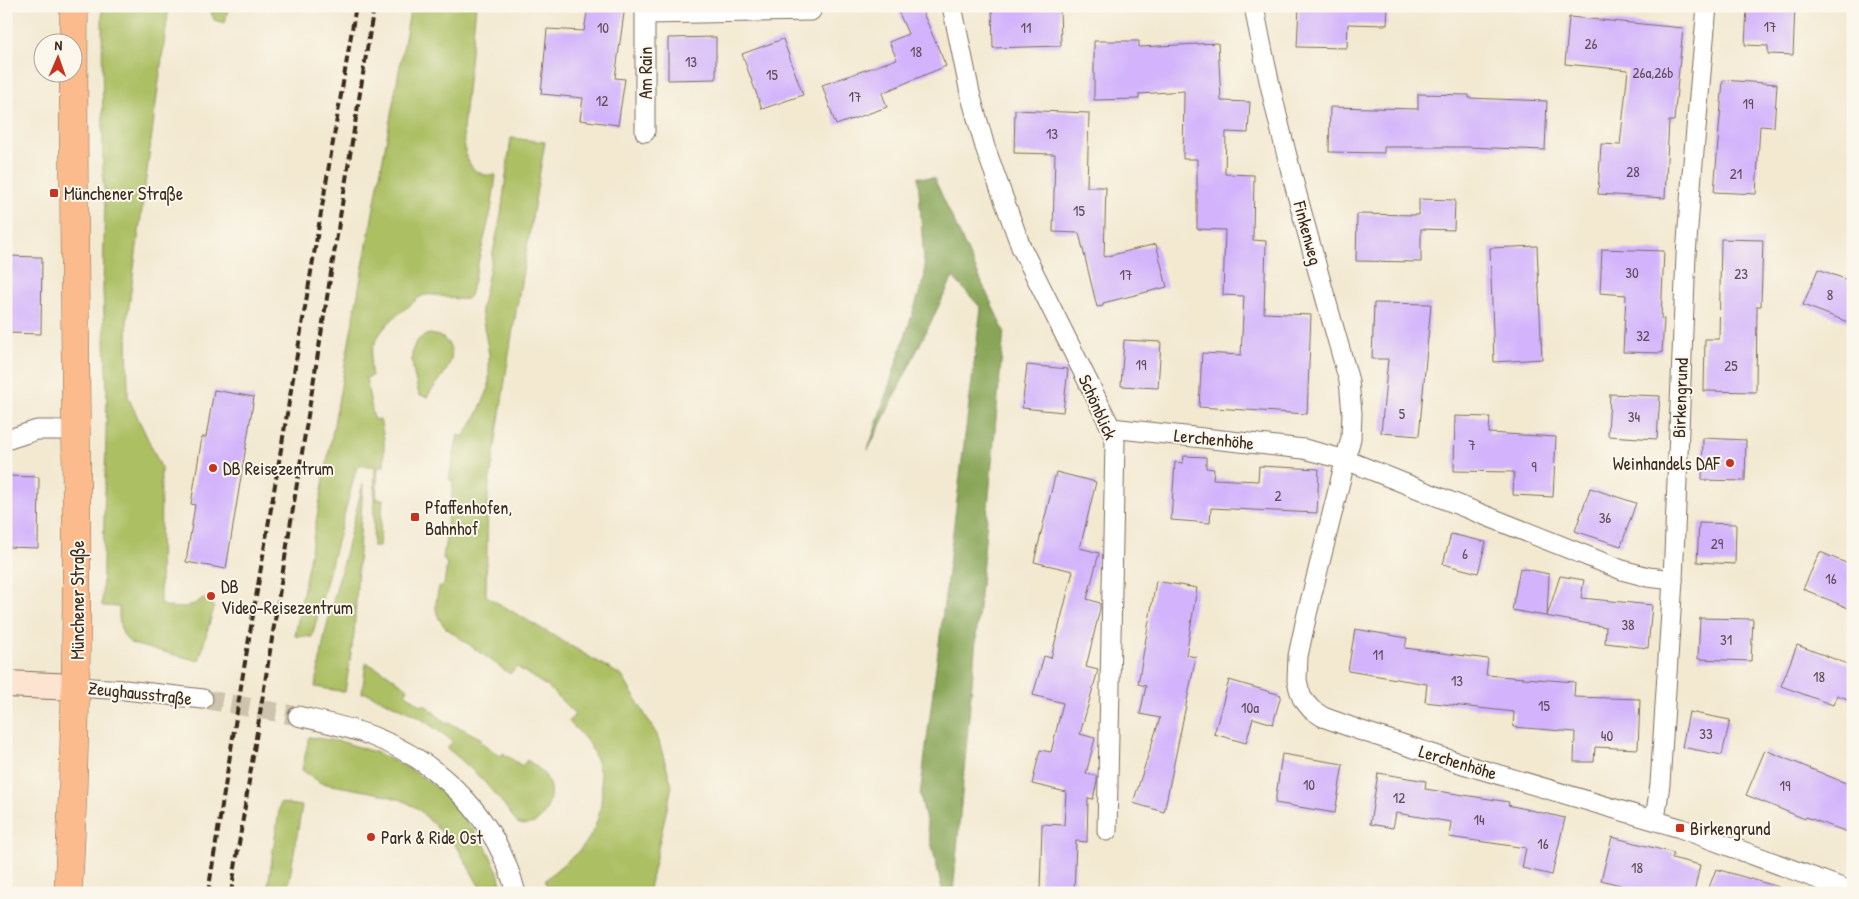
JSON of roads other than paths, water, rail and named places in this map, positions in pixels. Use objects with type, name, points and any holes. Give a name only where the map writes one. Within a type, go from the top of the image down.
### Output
[{"type":"main road","name":"Münchener Straße","points":[[68,893],[73,808],[78,562],[73,124],[74,6]]},
{"type":"main road","points":[[6,684],[76,687]]},
{"type":"street","name":"Schönblick","points":[[952,6],[970,93],[985,147],[1021,247],[1111,428],[1115,442],[1116,467],[1106,831]]},
{"type":"street","name":"Finkenweg","points":[[1254,6],[1295,188],[1349,382],[1352,425],[1346,460]]},
{"type":"street","name":"Birkengrund","points":[[1655,820],[1660,784],[1672,580],[1686,255],[1707,6]]},
{"type":"street","name":"Am Rain","points":[[645,132],[645,10],[811,11]]},
{"type":"street","name":"Lerchenhöhe","points":[[1111,428],[1304,449],[1346,460],[1622,570],[1648,577],[1672,580]]},
{"type":"street","points":[[6,440],[37,430],[76,430]]},
{"type":"street","name":"Lerchenhöhe","points":[[1346,460],[1298,656],[1298,689],[1302,698],[1311,709],[1341,724],[1466,765],[1655,820],[1853,892]]},
{"type":"street","name":"Zeughausstraße","points":[[76,687],[125,690],[203,699]]},
{"type":"street","points":[[298,716],[347,728],[380,740],[413,756],[444,778],[460,793],[486,826],[504,858],[516,893]]},
{"type":"tunnel","points":[[203,699],[298,716]]},
{"type":"railway","points":[[208,893],[243,674],[356,6]]},
{"type":"railway","points":[[231,893],[374,6]]},
{"type":"place","name":"Münchener Straße","points":[[54,193]]},
{"type":"place","name":"Weinhandels DAF","points":[[1730,463]]},
{"type":"place","name":"DB Reisezentrum","points":[[213,468]]},
{"type":"place","name":"Pfaffenhofen, Bahnhof","points":[[415,517]]},
{"type":"place","name":"DB Video-Reisezentrum","points":[[211,596]]},
{"type":"place","name":"Birkengrund","points":[[1680,828]]},
{"type":"place","name":"Park & Ride Ost","points":[[371,837]]}]
